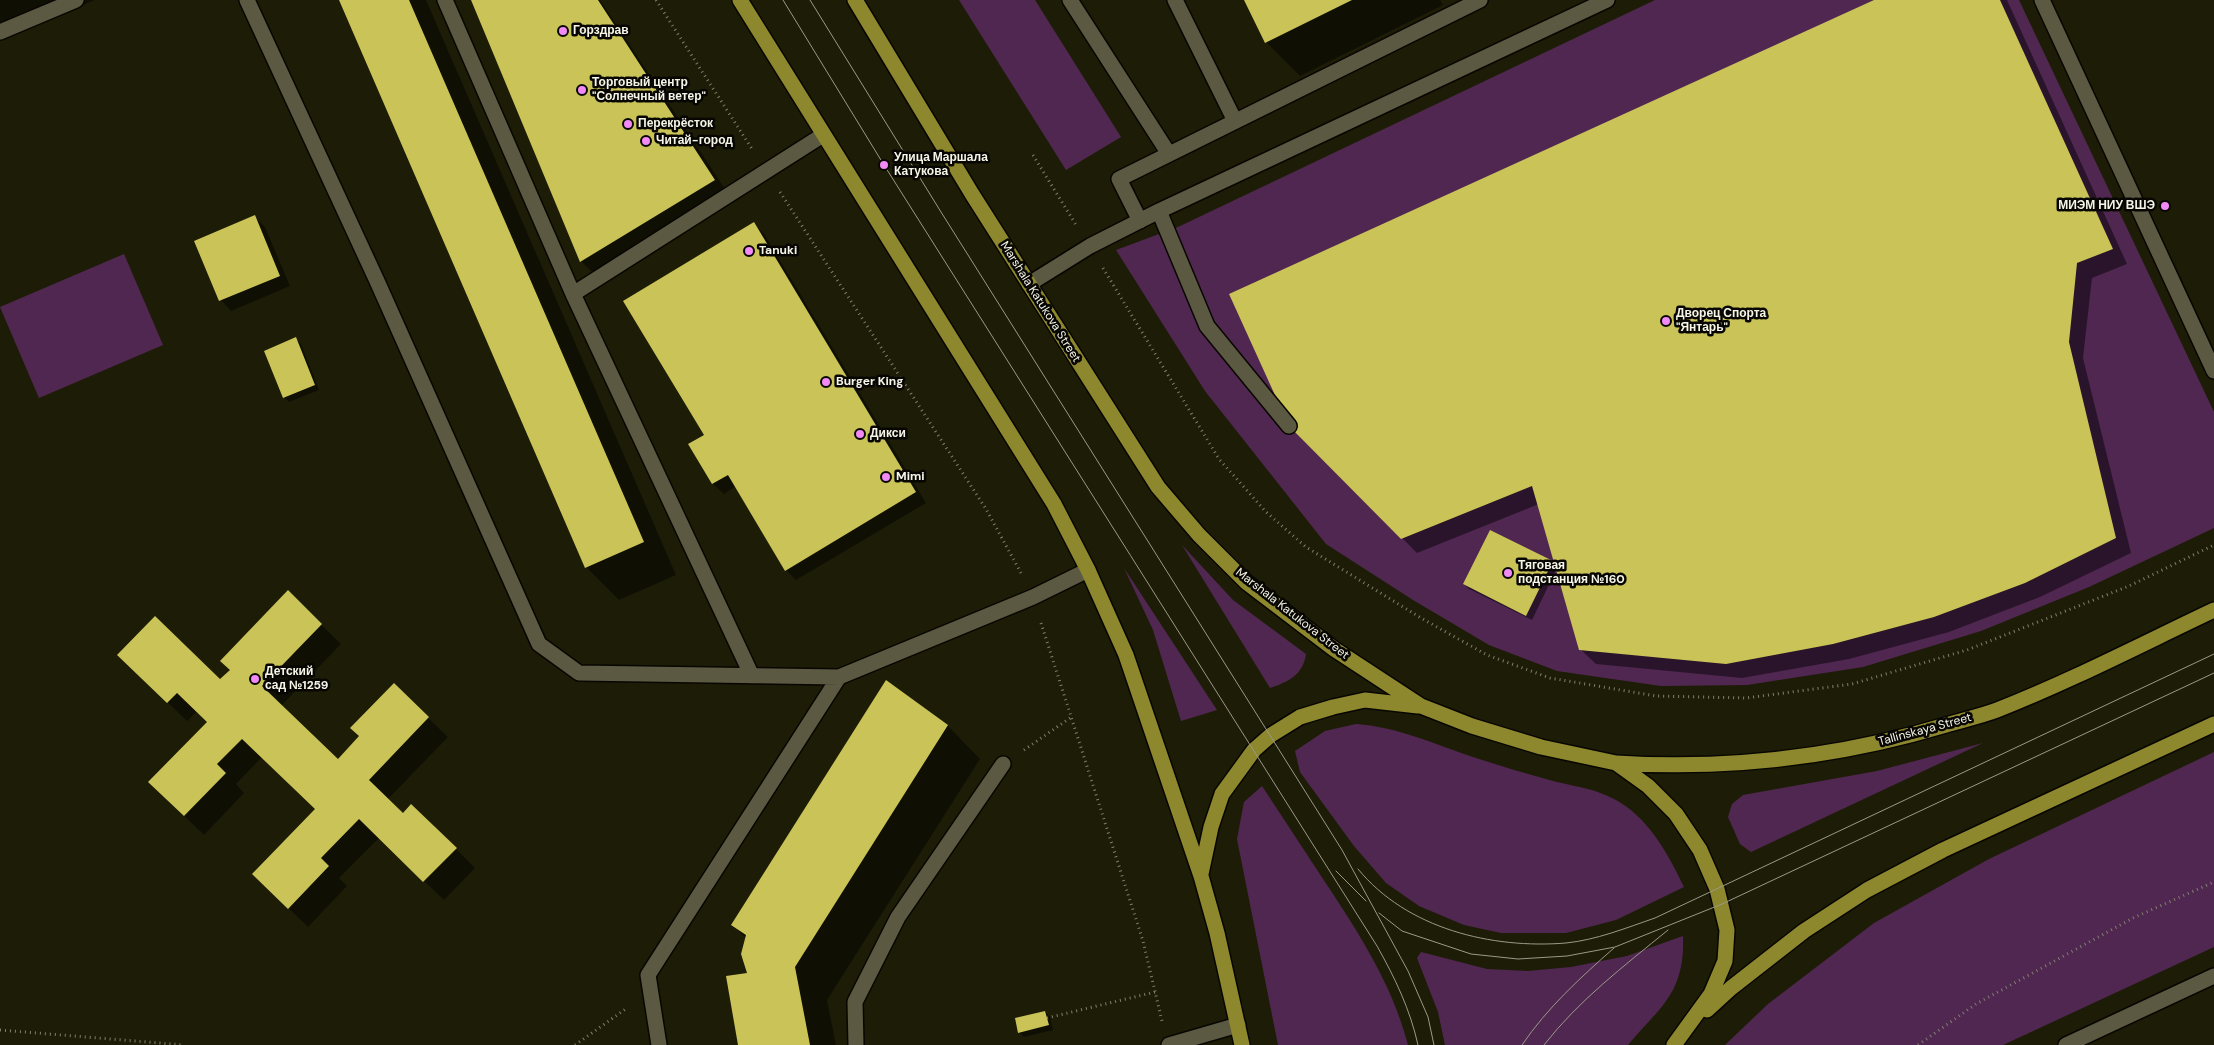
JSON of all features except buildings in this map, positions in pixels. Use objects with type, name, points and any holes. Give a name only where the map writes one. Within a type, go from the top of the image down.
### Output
[{"type":"main road","points":[[740,0],[1054,504],[1088,570],[1126,655],[1201,876],[1217,933],[1242,1045]]},
{"type":"main road","name":"Marshala Katukova Street","points":[[855,0],[1029,284],[1158,487],[1199,535],[1246,582],[1334,649],[1421,706],[1472,726],[1541,747],[1616,763],[1648,786],[1676,814],[1700,850],[1722,904],[1727,930],[1725,960],[1711,994],[1674,1045]]},
{"type":"main road","name":"Tallinskaya Street","points":[[1616,763],[1662,766],[1750,762],[1818,755],[1909,736],[1996,710],[2214,610]]},
{"type":"main road","points":[[1201,876],[1211,827],[1222,794],[1254,750],[1271,736],[1300,717],[1333,706],[1365,700],[1421,706]]},
{"type":"main road","points":[[1686,1030],[1738,982],[1804,931],[1866,890],[1943,850],[2214,724]]},
{"type":"street","points":[[0,32],[76,0]]},
{"type":"street","points":[[247,0],[377,280],[539,644],[579,673],[839,678],[1033,597],[1088,570]]},
{"type":"street","points":[[445,0],[573,294],[752,676]]},
{"type":"street","points":[[1070,0],[1169,154]]},
{"type":"street","points":[[1174,0],[1234,121]]},
{"type":"street","points":[[1140,221],[1119,178],[1480,0]]},
{"type":"street","points":[[1029,284],[1090,246],[1159,211],[1607,0]]},
{"type":"street","points":[[2042,0],[2214,371]]},
{"type":"street","points":[[573,294],[823,135]]},
{"type":"street","points":[[1159,211],[1207,326],[1289,426]]},
{"type":"street","points":[[659,1045],[648,975],[839,678]]},
{"type":"street","points":[[856,1045],[855,1002],[898,917],[1003,764]]},
{"type":"street","points":[[2066,1045],[2214,976]]},
{"type":"street","points":[[1169,1045],[1238,1025]]},
{"type":"path","points":[[656,0],[986,509],[1033,597],[1143,941],[1164,1027]]},
{"type":"path","points":[[1033,155],[1219,459],[1266,512],[1306,547],[1420,618],[1487,655],[1550,678],[1656,696],[1746,698],[1852,684],[1967,650],[2129,586],[2214,545]]},
{"type":"path","points":[[1003,764],[1071,717]]},
{"type":"path","points":[[1918,1045],[1976,1004],[2132,918],[2214,882]]},
{"type":"path","points":[[574,1045],[651,992]]},
{"type":"path","points":[[1047,1018],[1155,992]]},
{"type":"path","points":[[0,1030],[184,1045]]},
{"type":"shaded area","points":[[959,0],[1035,0],[1121,137],[1066,170]]},
{"type":"shaded area","name":"Дворец Спорта \"Янтарь\"","points":[[1655,0],[2019,0],[2214,412],[2214,528],[2089,587],[1981,631],[1863,667],[1747,685],[1661,686],[1557,671],[1489,645],[1413,600],[1326,544],[1205,391],[1116,250],[1178,227]]},
{"type":"shaded area","points":[[124,254],[163,345],[39,398],[0,307]]},
{"type":"shaded area","points":[[1182,545],[1233,600],[1306,654],[1302,667],[1294,677],[1270,688]]},
{"type":"shaded area","points":[[1124,568],[1217,710],[1181,721],[1153,630]]},
{"type":"shaded area","points":[[1356,724],[1387,729],[1417,737],[1495,764],[1604,794],[1632,811],[1650,830],[1672,863],[1684,887],[1616,920],[1566,933],[1501,933],[1464,925],[1419,906],[1386,883],[1354,846],[1300,772],[1295,751],[1325,731]]},
{"type":"shaded area","points":[[1983,743],[1751,852],[1740,844],[1728,817],[1732,804],[1743,795],[1877,771]]},
{"type":"shaded area","points":[[2214,752],[2214,947],[2003,1045],[1725,1045],[1768,1004],[1874,923],[1989,859]]},
{"type":"shaded area","points":[[1262,786],[1374,960],[1402,1023],[1408,1045],[1278,1045],[1237,839],[1244,802]]},
{"type":"shaded area","points":[[1683,936],[1683,955],[1680,972],[1669,997],[1628,1045],[1445,1045],[1438,1012],[1417,958],[1421,952],[1487,969],[1528,971],[1571,967],[1627,956]]},
{"type":"tram line","points":[[783,0],[884,165],[1377,946],[1401,994],[1411,1019],[1418,1045]]},
{"type":"tram line","points":[[810,0],[1342,850],[1408,971],[1428,1017],[1434,1045]]},
{"type":"tram line","points":[[1358,869],[1378,890],[1401,907],[1453,931],[1481,938],[1538,944],[1566,943],[1588,939],[1655,918],[2214,654]]},
{"type":"tram line","points":[[1379,913],[1402,931],[1471,954],[1518,959],[1567,956],[1615,947],[1722,904],[2214,673]]},
{"type":"tram line","points":[[1336,871],[1366,901]]},
{"type":"tram line","points":[[1544,1045],[1587,998],[1668,930]]},
{"type":"tram line","points":[[1522,1045],[1553,1006],[1614,948]]},
{"type":"place","name":"Горздрав","points":[[563,31]]},
{"type":"place","name":"Торговый центр \"Солнечный ветер\"","points":[[582,90]]},
{"type":"place","name":"Перекрёсток","points":[[628,124]]},
{"type":"place","name":"Читай-город","points":[[646,141]]},
{"type":"place","name":"Улица Маршала Катукова","points":[[884,165]]},
{"type":"place","name":"МИЭМ НИУ ВШЭ","points":[[2165,206]]},
{"type":"place","name":"Tanuki","points":[[749,251]]},
{"type":"place","name":"Дворец Спорта \"Янтарь\"","points":[[1666,321]]},
{"type":"place","name":"Burger King","points":[[826,382]]},
{"type":"place","name":"Дикси","points":[[860,434]]},
{"type":"place","name":"Mimi","points":[[886,477]]},
{"type":"place","name":"Тяговая подстанция №160","points":[[1508,573]]},
{"type":"place","name":"Детский сад №1259","points":[[255,679]]}]
